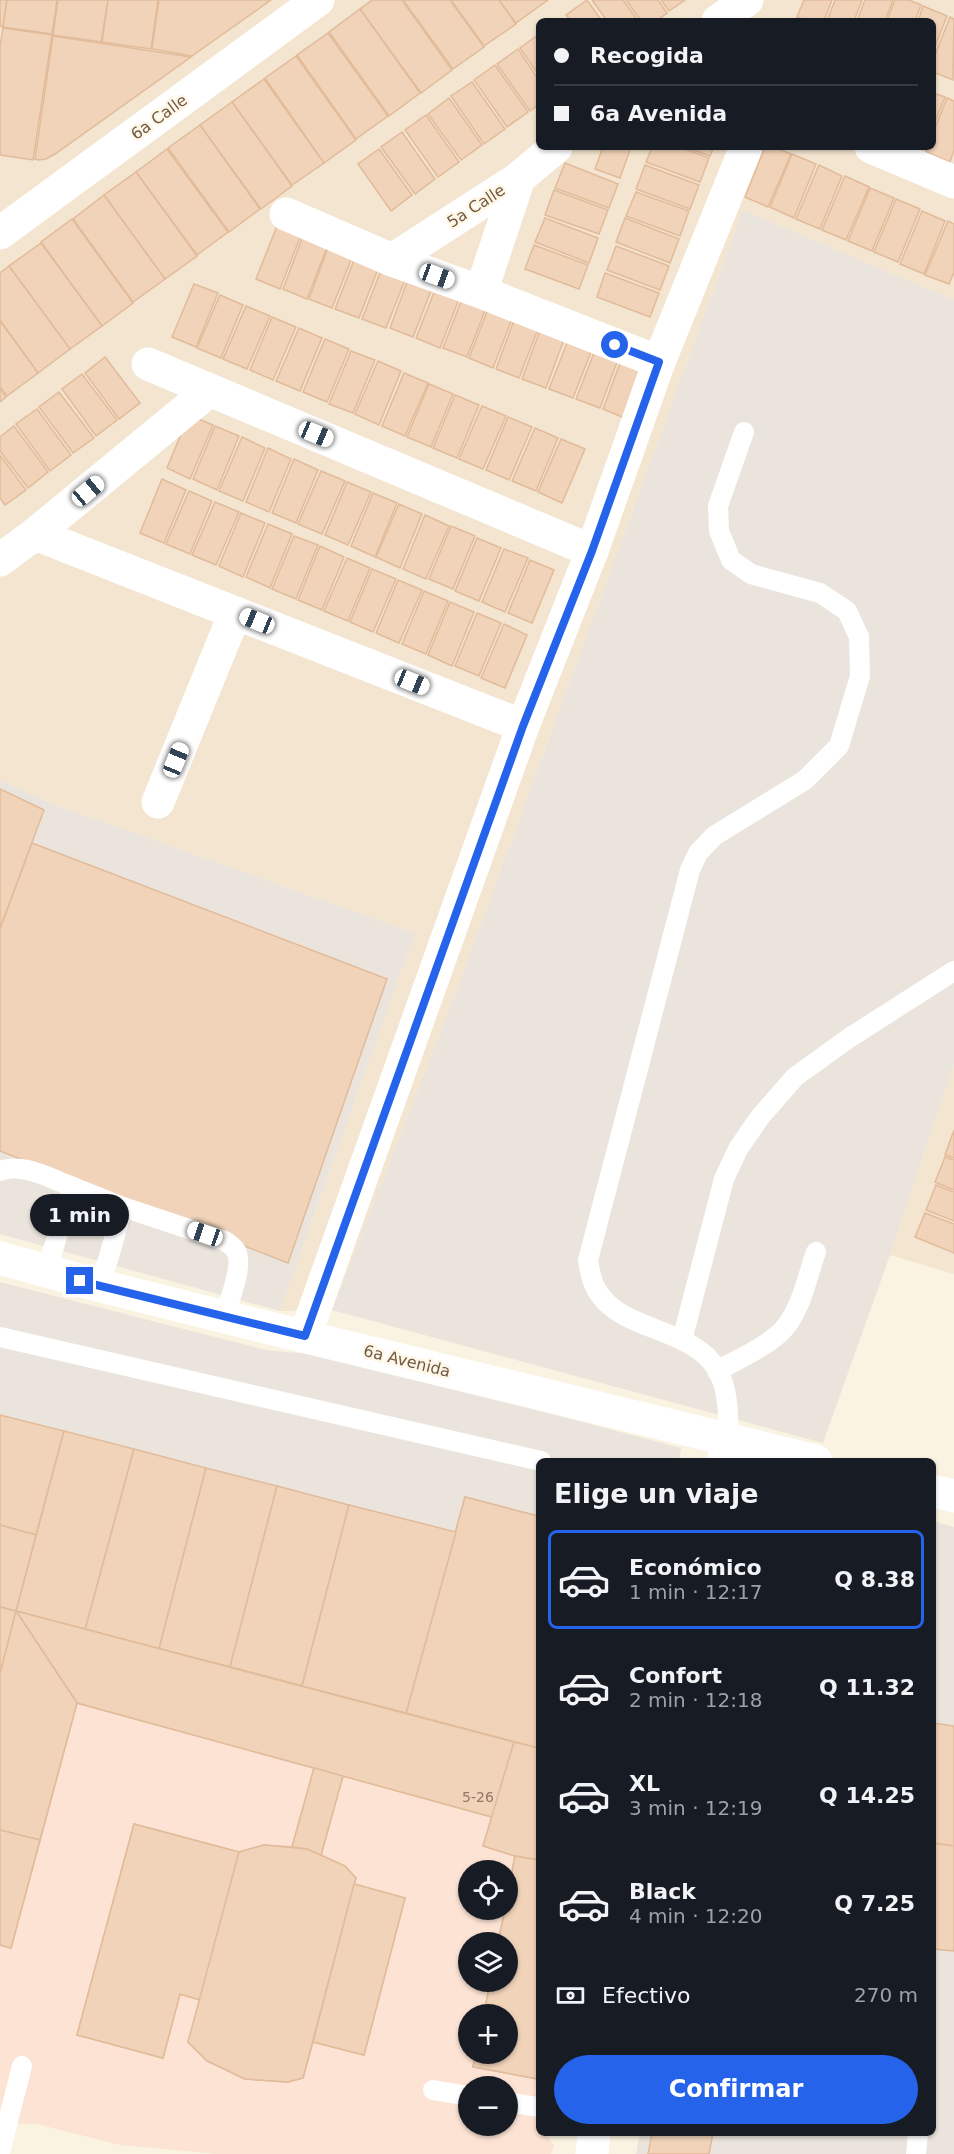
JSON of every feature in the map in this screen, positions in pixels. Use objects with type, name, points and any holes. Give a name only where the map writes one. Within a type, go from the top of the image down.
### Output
[{"type":"street","name":"6a Calle","points":[[0,233],[318,0]]},
{"type":"street","points":[[722,18],[747,0]]},
{"type":"street","name":"5a Calle","points":[[392,260],[519,178],[552,150]]},
{"type":"street","points":[[305,1336],[523,726],[592,551],[659,362],[745,150]]},
{"type":"street","points":[[879,150],[954,182]]},
{"type":"street","points":[[481,292],[519,178]]},
{"type":"street","points":[[286,214],[392,260],[481,292],[659,362]]},
{"type":"street","points":[[148,364],[592,551]]},
{"type":"street","points":[[0,560],[35,534],[210,390]]},
{"type":"street","points":[[35,534],[523,726]]},
{"type":"street","points":[[158,802],[235,612]]},
{"type":"street","name":"6a Avenida","points":[[0,1258],[97,1286],[305,1336],[726,1450],[791,1458]]},
{"type":"street","points":[[936,1492],[954,1496]]},
{"type":"street","points":[[592,2154],[594,2136]]},
{"type":"lane","points":[[726,1450],[727,1399],[717,1371],[707,1357],[682,1340],[612,1308],[599,1294],[591,1276],[588,1260],[685,885],[698,853],[714,836],[805,780],[839,746],[860,676],[859,637],[848,610],[820,592],[751,574],[731,560],[719,531],[718,506],[744,432]]},
{"type":"lane","points":[[682,1340],[724,1179],[738,1149],[760,1117],[795,1077],[849,1038],[954,971]]},
{"type":"lane","points":[[0,1171],[10,1167],[26,1170],[123,1207],[225,1241],[237,1251],[238,1266],[224,1317]]},
{"type":"lane","points":[[46,1271],[73,1187]]},
{"type":"lane","points":[[97,1286],[108,1260],[123,1207]]},
{"type":"lane","points":[[717,1371],[765,1344],[781,1332],[800,1298],[816,1252]]},
{"type":"lane","points":[[0,1336],[536,1460]]},
{"type":"lane","points":[[0,2152],[4,2117],[22,2066]]},
{"type":"lane","points":[[433,2090],[458,2094]]},
{"type":"lane","points":[[518,2103],[536,2106]]},
{"type":"lane","points":[[916,2154],[918,2136]]},
{"type":"shaded area","points":[[0,0],[954,0],[954,300],[743,210],[458,987],[332,1310],[280,1311],[415,933],[50,803],[0,780]]},
{"type":"shaded area","points":[[743,210],[954,300],[954,1065],[823,1443],[332,1310],[458,987]]},
{"type":"shaded area","points":[[0,780],[50,803],[415,933],[280,1311],[0,1234]]},
{"type":"shaded area","points":[[954,1065],[954,1274],[890,1255]]},
{"type":"shaded area","points":[[0,1282],[266,1350],[331,1356],[681,1448],[679,1458],[536,1458],[536,1515],[465,1497],[406,1713],[0,1674]]},
{"type":"shaded area","points":[[465,1497],[536,1515],[536,2136],[548,2136],[554,2146],[551,2154],[218,2154],[120,2145],[37,2124],[0,2123],[0,1674]]},
{"type":"shaded area","points":[[936,1522],[954,1527],[954,2154],[636,2154],[639,2136],[936,2136]]},
{"type":"building","points":[[0,0],[7,0],[3,27],[0,26]]},
{"type":"building","points":[[7,0],[57,0],[52,34],[3,27]]},
{"type":"building","points":[[58,0],[108,0],[101,42],[53,35]]},
{"type":"building","points":[[108,0],[158,0],[151,49],[102,42]]},
{"type":"building","points":[[159,0],[271,0],[192,56],[152,49]]},
{"type":"building","points":[[372,0],[402,0],[452,70],[421,93],[360,9]]},
{"type":"building","points":[[403,0],[450,0],[484,47],[453,69]]},
{"type":"building","points":[[451,0],[499,0],[516,24],[484,46]]},
{"type":"building","points":[[499,0],[548,0],[516,23]]},
{"type":"building","points":[[587,0],[600,18],[568,18],[566,15]]},
{"type":"building","points":[[592,0],[623,0],[636,18],[605,18]]},
{"type":"building","points":[[626,0],[658,0],[667,13],[660,18],[639,18]]},
{"type":"building","points":[[661,0],[685,0],[669,11]]},
{"type":"building","points":[[804,0],[832,0],[825,18],[797,17]]},
{"type":"building","points":[[835,0],[862,0],[855,18],[828,18]]},
{"type":"building","points":[[865,0],[893,0],[886,18],[858,18]]},
{"type":"building","points":[[895,0],[909,0],[921,5],[916,18],[888,18]]},
{"type":"building","points":[[923,6],[947,16],[936,44],[936,18],[919,18]]},
{"type":"building","points":[[360,9],[420,93],[389,116],[329,32]]},
{"type":"building","points":[[950,17],[954,19],[953,80],[936,73],[936,52]]},
{"type":"building","points":[[3,28],[52,35],[33,160],[0,155],[0,46]]},
{"type":"building","points":[[328,33],[388,116],[356,139],[297,55]]},
{"type":"building","points":[[53,36],[191,57],[55,154],[38,160],[35,159]]},
{"type":"building","points":[[536,36],[536,71],[520,48]]},
{"type":"building","points":[[518,49],[536,76],[536,106],[530,111],[497,64]]},
{"type":"building","points":[[296,56],[356,140],[324,163],[265,78]]},
{"type":"building","points":[[495,65],[528,112],[507,127],[474,80]]},
{"type":"building","points":[[264,79],[324,163],[292,185],[232,102]]},
{"type":"building","points":[[472,82],[505,129],[484,144],[451,96]]},
{"type":"building","points":[[936,94],[945,97],[936,120]]},
{"type":"building","points":[[449,98],[482,145],[461,160],[428,114]]},
{"type":"building","points":[[947,98],[954,101],[954,150],[950,162],[926,152],[927,150],[936,150],[936,126]]},
{"type":"building","points":[[232,102],[292,186],[261,209],[200,125]]},
{"type":"building","points":[[426,115],[459,162],[438,177],[405,130]]},
{"type":"building","points":[[200,125],[260,209],[229,232],[168,148]]},
{"type":"building","points":[[402,132],[435,179],[415,194],[381,147]]},
{"type":"building","points":[[167,149],[228,232],[197,255],[136,172]]},
{"type":"building","points":[[379,149],[412,195],[391,211],[358,164]]},
{"type":"building","points":[[602,150],[630,150],[620,178],[595,169]]},
{"type":"building","points":[[651,150],[687,150],[709,158],[700,182],[646,162]]},
{"type":"building","points":[[693,150],[713,150],[710,156]]},
{"type":"building","points":[[764,150],[781,150],[791,154],[768,207],[745,197]]},
{"type":"building","points":[[792,154],[816,164],[794,218],[770,207]]},
{"type":"building","points":[[565,163],[618,184],[609,208],[555,188]]},
{"type":"building","points":[[645,165],[699,185],[690,209],[636,189]]},
{"type":"building","points":[[819,165],[842,176],[820,229],[796,219]]},
{"type":"building","points":[[136,172],[197,256],[165,279],[104,195]]},
{"type":"building","points":[[845,176],[869,187],[846,240],[822,230]]},
{"type":"building","points":[[870,188],[894,198],[872,251],[848,241]]},
{"type":"building","points":[[554,190],[608,210],[599,234],[545,215]]},
{"type":"building","points":[[636,192],[689,211],[680,236],[626,216]]},
{"type":"building","points":[[104,195],[165,279],[133,302],[73,219]]},
{"type":"building","points":[[896,199],[920,209],[898,262],[874,252]]},
{"type":"building","points":[[922,211],[945,221],[924,274],[900,264]]},
{"type":"building","points":[[545,218],[598,238],[589,263],[535,242]]},
{"type":"building","points":[[625,218],[679,239],[670,263],[616,242]]},
{"type":"building","points":[[72,219],[133,303],[102,326],[41,242]]},
{"type":"building","points":[[948,221],[954,224],[954,272],[949,284],[925,275]]},
{"type":"building","points":[[277,226],[301,235],[280,289],[256,279]]},
{"type":"building","points":[[303,236],[328,245],[307,299],[283,289]]},
{"type":"building","points":[[41,243],[102,326],[70,349],[9,266]]},
{"type":"building","points":[[329,245],[353,255],[332,308],[309,299]]},
{"type":"building","points":[[534,245],[588,265],[579,289],[525,269]]},
{"type":"building","points":[[616,246],[669,266],[660,290],[607,270]]},
{"type":"building","points":[[356,255],[380,264],[359,318],[335,309]]},
{"type":"building","points":[[383,265],[407,275],[386,328],[362,319]]},
{"type":"building","points":[[9,266],[70,349],[38,373],[0,320],[0,273]]},
{"type":"building","points":[[605,273],[659,293],[650,317],[597,297]]},
{"type":"building","points":[[410,274],[434,283],[413,337],[390,328]]},
{"type":"building","points":[[194,284],[218,293],[196,347],[172,337]]},
{"type":"building","points":[[437,285],[461,294],[440,348],[416,338]]},
{"type":"building","points":[[464,294],[488,303],[467,357],[443,348]]},
{"type":"building","points":[[220,295],[243,305],[221,358],[197,348]]},
{"type":"building","points":[[490,304],[514,314],[493,368],[469,358]]},
{"type":"building","points":[[246,306],[270,316],[247,369],[223,359]]},
{"type":"building","points":[[516,315],[540,324],[519,378],[496,369]]},
{"type":"building","points":[[272,317],[296,327],[273,380],[250,370]]},
{"type":"building","points":[[0,321],[38,373],[7,396],[0,387]]},
{"type":"building","points":[[542,325],[566,334],[546,388],[522,379]]},
{"type":"building","points":[[299,328],[322,338],[300,391],[276,381]]},
{"type":"building","points":[[570,335],[594,344],[573,398],[549,389]]},
{"type":"building","points":[[325,339],[349,349],[327,402],[303,392]]},
{"type":"building","points":[[597,345],[620,354],[600,408],[576,399]]},
{"type":"building","points":[[351,351],[375,360],[353,413],[329,404]]},
{"type":"building","points":[[623,355],[647,365],[627,419],[603,409]]},
{"type":"building","points":[[105,357],[140,403],[119,419],[85,373]]},
{"type":"building","points":[[378,361],[401,371],[379,425],[355,414]]},
{"type":"building","points":[[404,373],[428,383],[405,436],[382,426]]},
{"type":"building","points":[[82,374],[117,420],[96,436],[62,389]]},
{"type":"building","points":[[429,384],[453,394],[431,447],[407,437]]},
{"type":"building","points":[[0,388],[6,397],[0,402]]},
{"type":"building","points":[[59,392],[94,438],[73,453],[39,407]]},
{"type":"building","points":[[455,395],[479,405],[457,458],[433,448]]},
{"type":"building","points":[[482,406],[506,416],[483,469],[459,459]]},
{"type":"building","points":[[37,409],[71,455],[50,471],[16,424]]},
{"type":"building","points":[[189,415],[213,425],[190,479],[167,468]]},
{"type":"building","points":[[508,417],[532,427],[509,480],[486,470]]},
{"type":"building","points":[[14,426],[48,472],[28,488],[0,451],[0,437]]},
{"type":"building","points":[[215,426],[239,436],[217,490],[193,479]]},
{"type":"building","points":[[535,428],[558,438],[536,491],[512,481]]},
{"type":"building","points":[[242,437],[265,448],[243,501],[219,491]]},
{"type":"building","points":[[561,439],[585,449],[562,503],[538,492]]},
{"type":"building","points":[[268,448],[291,459],[269,512],[246,502]]},
{"type":"building","points":[[0,455],[26,490],[5,505],[0,498]]},
{"type":"building","points":[[294,459],[318,470],[296,523],[272,513]]},
{"type":"building","points":[[321,471],[345,481],[322,534],[298,524]]},
{"type":"building","points":[[162,479],[186,490],[164,543],[140,533]]},
{"type":"building","points":[[347,482],[371,492],[348,545],[325,535]]},
{"type":"building","points":[[189,491],[212,501],[190,554],[166,544]]},
{"type":"building","points":[[373,493],[397,503],[375,557],[351,546]]},
{"type":"building","points":[[215,502],[239,512],[216,565],[192,555]]},
{"type":"building","points":[[399,504],[422,514],[400,568],[376,557]]},
{"type":"building","points":[[241,513],[265,523],[243,577],[219,566]]},
{"type":"building","points":[[425,515],[449,526],[426,579],[403,569]]},
{"type":"building","points":[[268,524],[292,534],[270,588],[246,577]]},
{"type":"building","points":[[451,526],[475,536],[453,589],[429,579]]},
{"type":"building","points":[[294,536],[318,545],[296,599],[272,589]]},
{"type":"building","points":[[477,538],[501,548],[479,601],[455,591]]},
{"type":"building","points":[[320,546],[344,557],[322,610],[298,600]]},
{"type":"building","points":[[504,549],[528,558],[505,612],[482,602]]},
{"type":"building","points":[[347,558],[370,568],[348,621],[324,611]]},
{"type":"building","points":[[530,560],[554,570],[532,623],[508,613]]},
{"type":"building","points":[[372,569],[396,579],[373,632],[350,622]]},
{"type":"building","points":[[398,580],[422,590],[399,643],[376,633]]},
{"type":"building","points":[[424,591],[448,601],[426,654],[402,644]]},
{"type":"building","points":[[450,602],[474,612],[452,666],[428,655]]},
{"type":"building","points":[[477,613],[501,623],[479,676],[455,666]]},
{"type":"building","points":[[504,624],[527,635],[505,688],[481,678]]},
{"type":"building","points":[[0,789],[44,810],[0,929]]},
{"type":"building","points":[[32,843],[387,979],[288,1263],[0,1151],[0,929]]},
{"type":"building","points":[[954,1130],[954,1158],[945,1155]]},
{"type":"building","points":[[945,1157],[954,1160],[954,1190],[935,1182]]},
{"type":"building","points":[[936,1185],[954,1192],[954,1221],[926,1210]]},
{"type":"building","points":[[925,1213],[954,1224],[954,1253],[915,1237]]},
{"type":"building","points":[[0,1415],[64,1431],[36,1535],[0,1525]]},
{"type":"building","points":[[64,1431],[134,1449],[85,1630],[16,1611]]},
{"type":"building","points":[[134,1449],[206,1468],[159,1649],[85,1630]]},
{"type":"building","points":[[206,1468],[277,1486],[230,1667],[159,1649]]},
{"type":"building","points":[[277,1486],[349,1505],[302,1686],[230,1667]]},
{"type":"building","points":[[465,1497],[536,1515],[536,2079],[473,2067],[474,2064],[518,2064],[518,2004],[486,2004],[488,1992],[518,1992],[518,1932],[500,1932],[503,1920],[518,1920],[518,1860],[514,1860],[515,1856],[483,1846],[492,1817],[343,1776],[321,1855],[345,1866],[356,1878],[354,1884],[405,1898],[364,2055],[313,2042],[303,2078],[288,2082],[245,2079],[207,2061],[188,2042],[200,2000],[180,1994],[163,2058],[77,2035],[134,1824],[239,1852],[264,1845],[292,1847],[314,1768],[77,1703],[11,1948],[0,1945],[0,1674],[16,1611],[406,1713]]},
{"type":"building","points":[[465,1497],[536,1515],[536,1747],[406,1713]]},
{"type":"building","points":[[349,1505],[456,1532],[406,1713],[302,1686]]},
{"type":"building","points":[[0,1525],[36,1535],[16,1611],[0,1607]]},
{"type":"building","points":[[0,1607],[16,1611],[0,1674]]},
{"type":"building","points":[[16,1611],[514,1742],[492,1817],[77,1703]]},
{"type":"building","points":[[16,1611],[77,1703],[40,1840],[0,1830],[0,1674]]},
{"type":"building","points":[[936,1723],[954,1726],[954,1846],[936,1843]]},
{"type":"building","points":[[514,1742],[536,1748],[536,1860],[483,1846]]},
{"type":"building","points":[[314,1768],[343,1776],[321,1855],[307,1849],[292,1847]]},
{"type":"building","points":[[134,1824],[239,1852],[200,2000],[180,1994],[163,2058],[77,2035]]},
{"type":"building","points":[[0,1830],[40,1840],[11,1948],[0,1945]]},
{"type":"building","points":[[936,1843],[954,1846],[954,1951],[936,1949]]},
{"type":"building","points":[[264,1845],[307,1849],[345,1866],[356,1878],[303,2078],[288,2082],[245,2079],[207,2061],[188,2042],[239,1852]]},
{"type":"building","points":[[515,1856],[536,1860],[536,2079],[473,2067],[474,2064],[518,2064],[518,2004],[486,2004],[488,1992],[518,1992],[518,1932],[500,1932],[503,1920],[518,1920],[518,1860],[514,1860]]},
{"type":"building","points":[[354,1884],[405,1898],[364,2055],[313,2042]]},
{"type":"building","points":[[651,2136],[712,2136],[709,2154],[648,2154]]},
{"type":"route","points":[[80,1281],[305,1336],[523,726],[592,551],[659,362],[615,345]]}]
